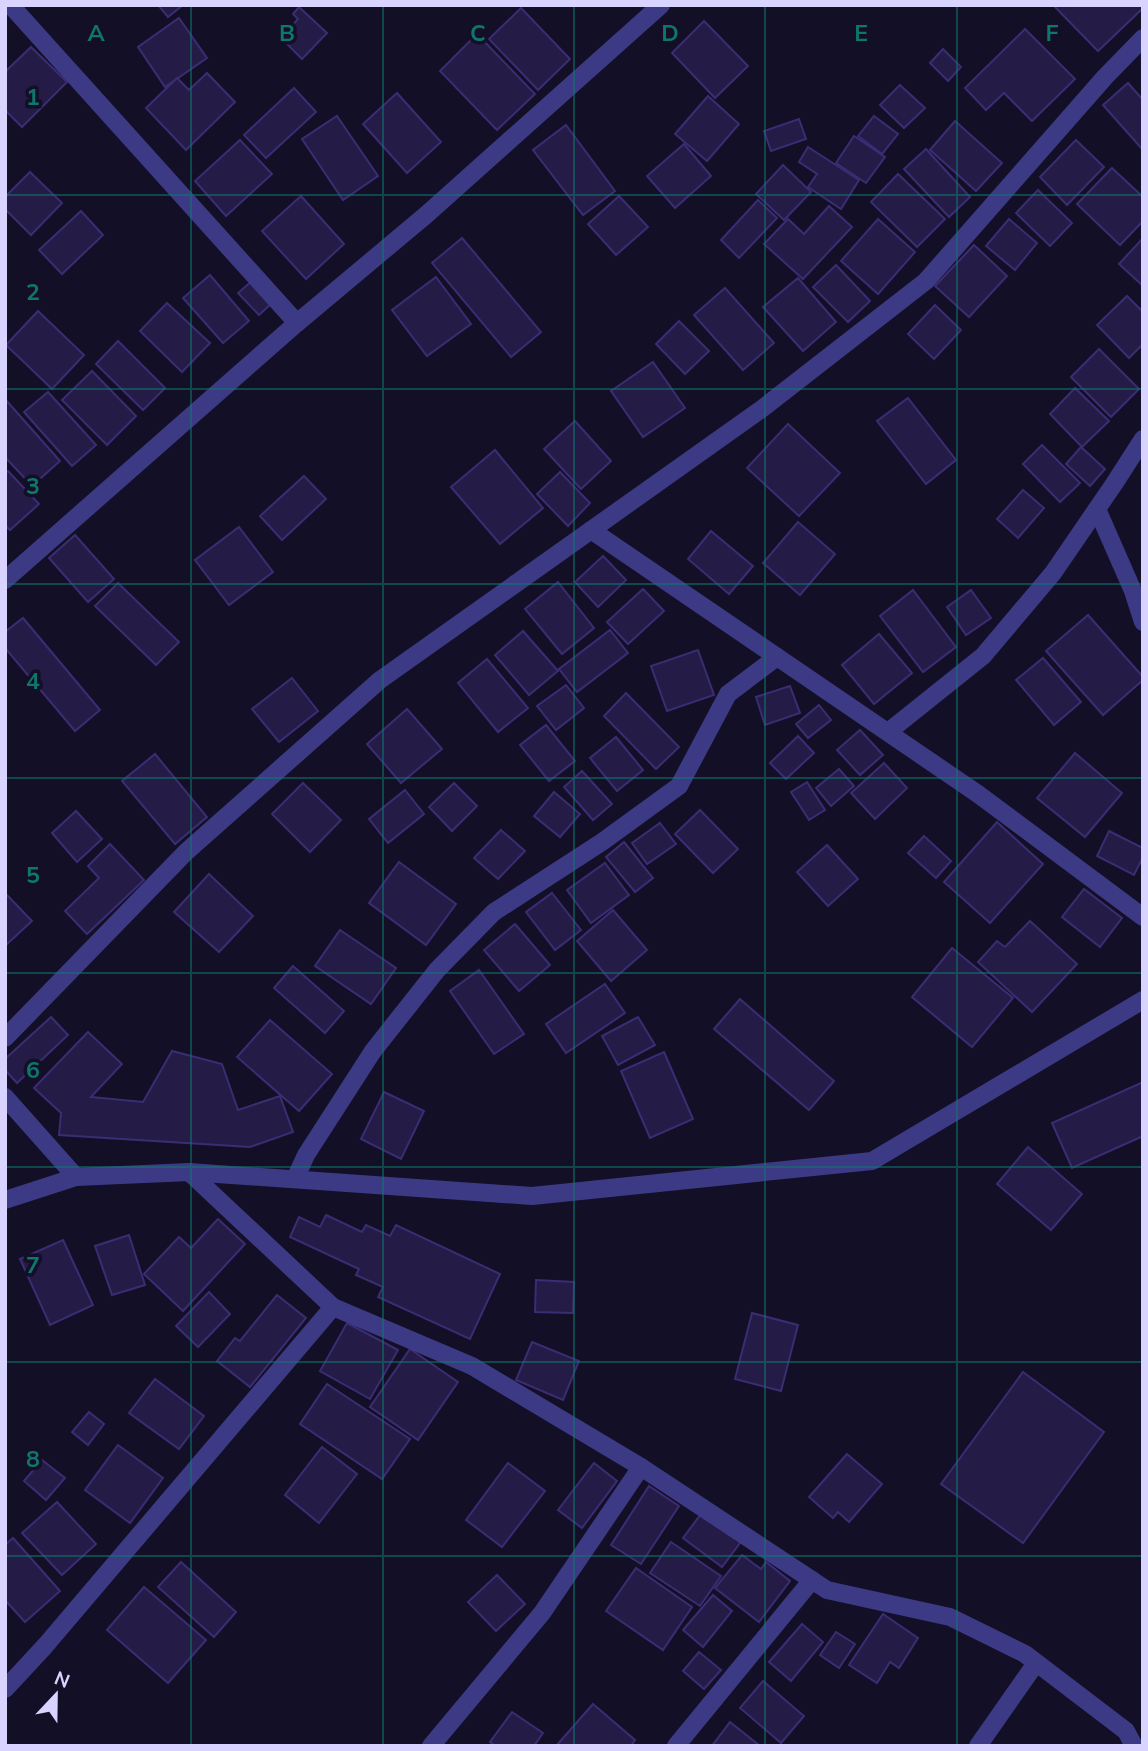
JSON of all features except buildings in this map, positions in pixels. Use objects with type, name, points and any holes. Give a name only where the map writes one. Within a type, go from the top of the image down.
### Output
[{"type":"street","points":[[5,580],[297,323],[426,215],[661,5]]},
{"type":"street","points":[[13,9],[297,323]]},
{"type":"street","points":[[5,1038],[186,852],[380,680],[763,408],[926,281],[1105,77],[1143,38]]},
{"type":"street","points":[[888,732],[983,656],[1053,573],[1143,439]]},
{"type":"street","points":[[1097,509],[1143,622]]},
{"type":"street","points":[[591,530],[978,794],[1143,917]]},
{"type":"street","points":[[295,1179],[306,1155],[373,1051],[438,970],[494,912],[602,842],[678,786],[728,694],[777,657]]},
{"type":"street","points":[[5,1200],[76,1177],[189,1172],[532,1196],[872,1161],[1143,1000]]},
{"type":"street","points":[[5,1097],[76,1177]]},
{"type":"street","points":[[189,1172],[333,1307],[472,1366],[641,1467],[827,1590],[950,1617],[1025,1654],[1126,1731],[1134,1746]]},
{"type":"street","points":[[5,1689],[45,1646],[333,1307]]},
{"type":"street","points":[[431,1746],[542,1612],[641,1467]]},
{"type":"street","points":[[676,1746],[812,1580]]},
{"type":"street","points":[[978,1746],[1037,1662]]}]
